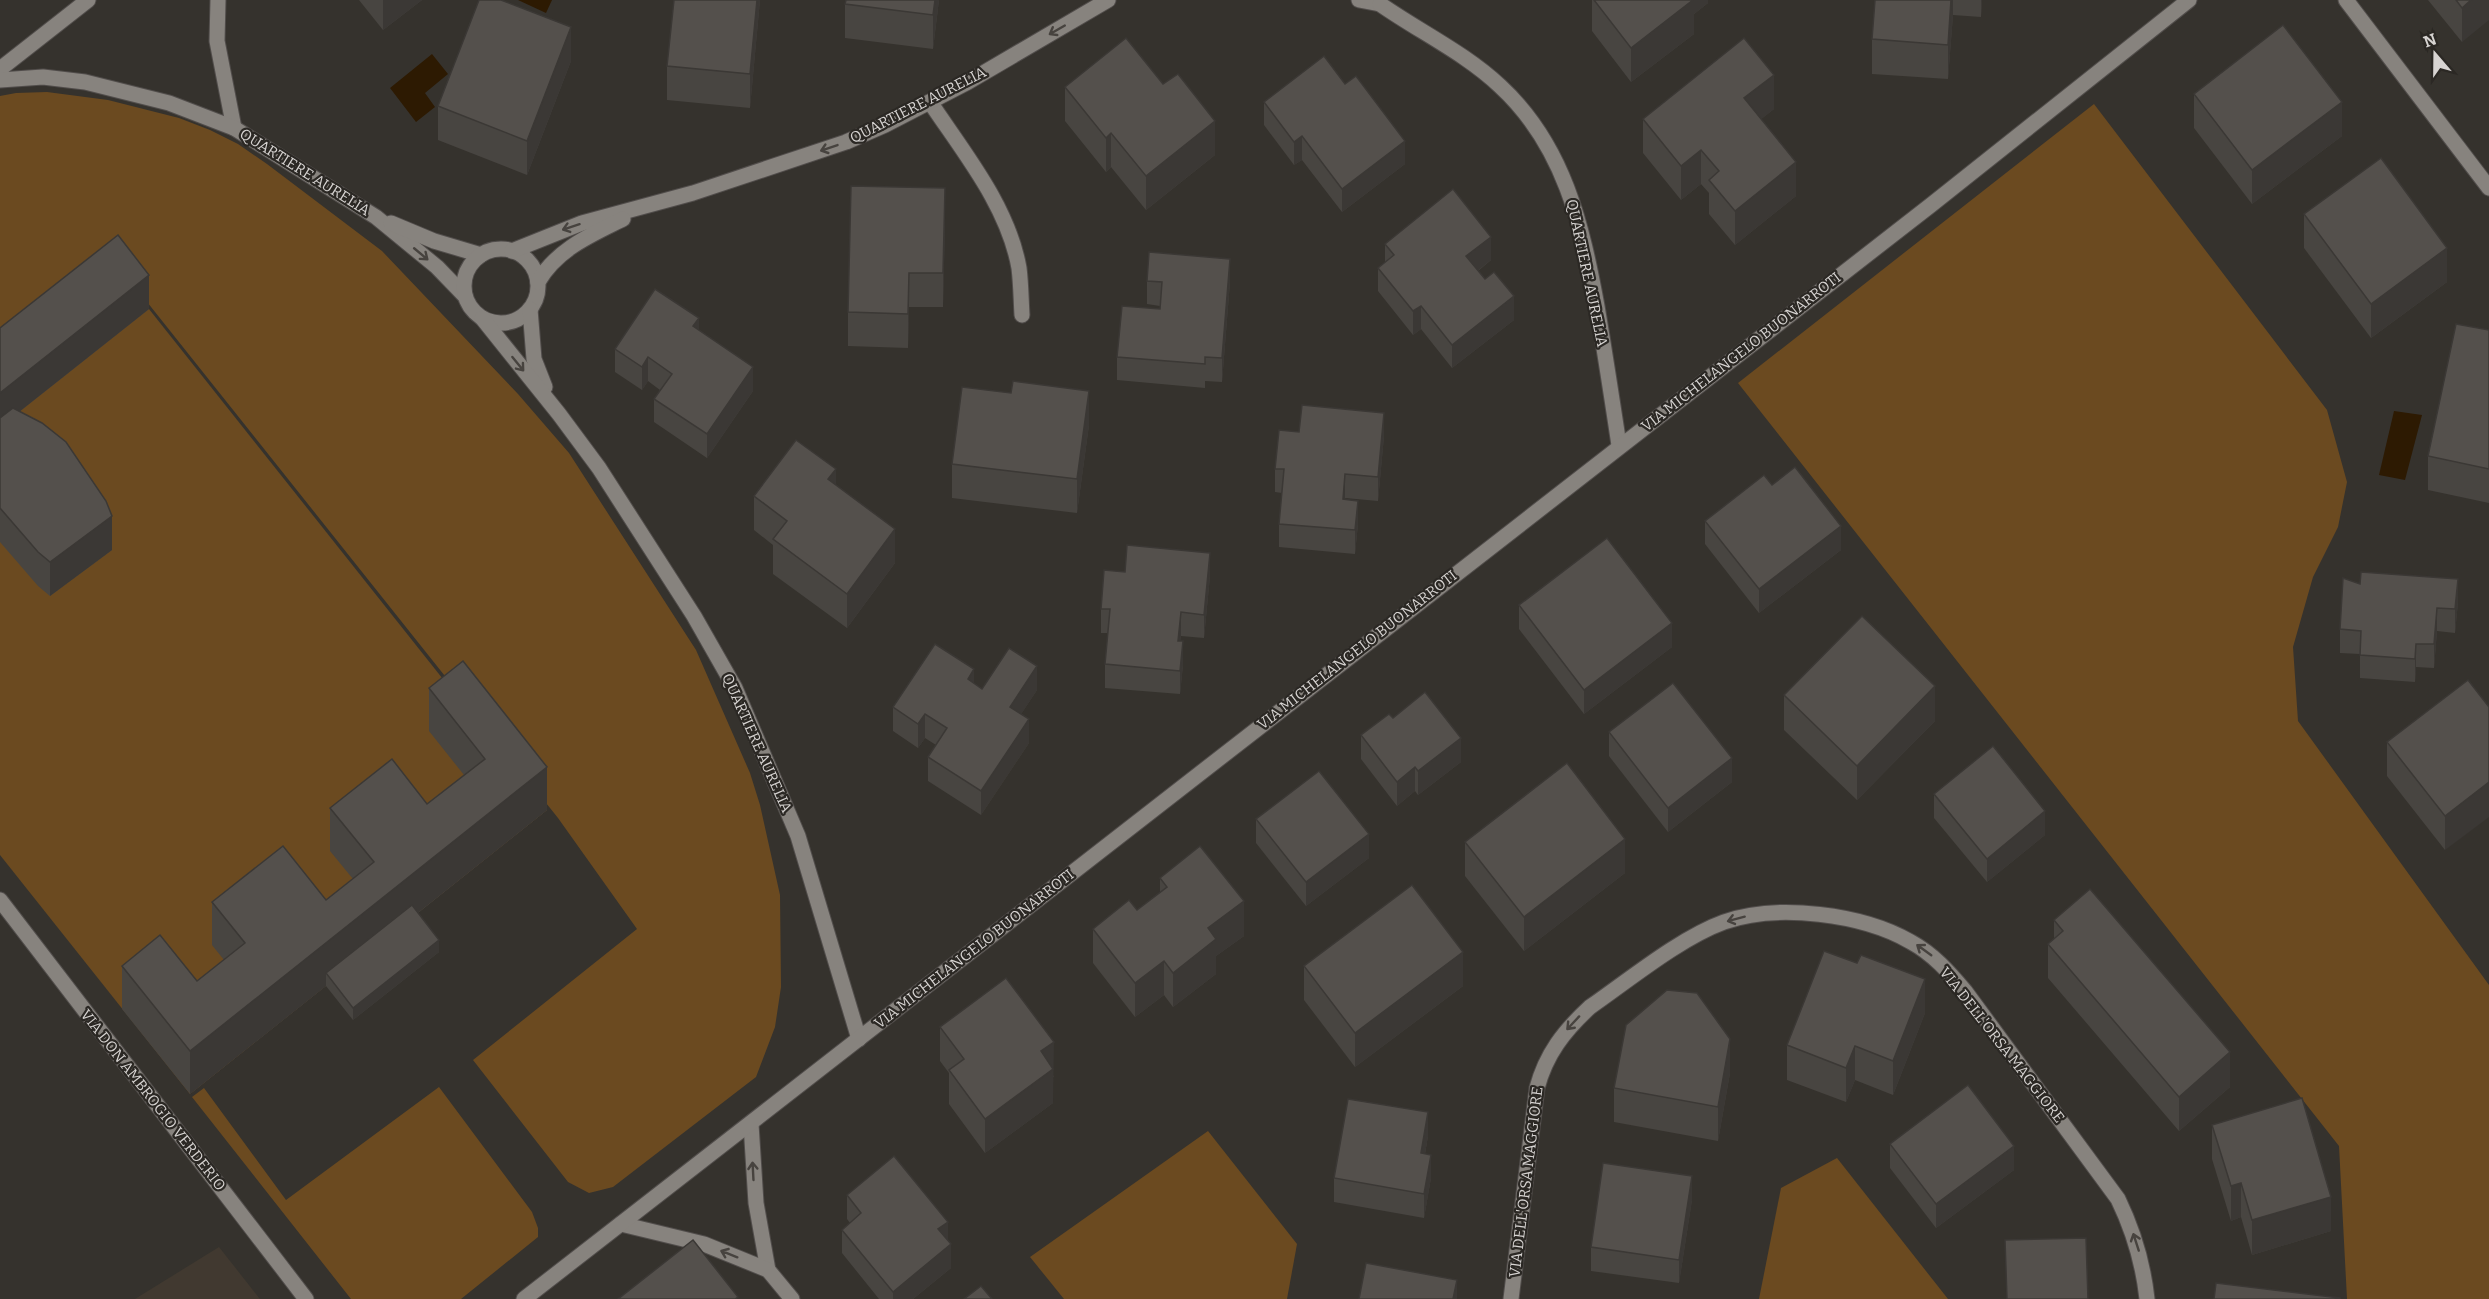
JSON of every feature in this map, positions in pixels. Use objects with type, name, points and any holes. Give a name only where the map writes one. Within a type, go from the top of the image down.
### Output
[{"type":"street","points":[[0,69],[88,0]]},
{"type":"street","name":"QUARTIERE AURELIA","points":[[218,0],[217,41],[234,128]]},
{"type":"street","name":"QUARTIERE AURELIA","points":[[512,251],[582,223],[648,207],[846,142],[930,102],[1108,0]]},
{"type":"street","name":"QUARTIERE AURELIA","points":[[1359,0],[1378,2],[1478,66],[1503,88],[1544,138],[1570,191],[1580,227],[1603,343],[1619,446]]},
{"type":"street","name":"VIA MICHELANGELO BUONARROTI","points":[[524,1299],[1921,212],[2189,0]]},
{"type":"street","points":[[2346,0],[2489,188]]},
{"type":"street","name":"QUARTIERE AURELIA","points":[[0,80],[43,76],[85,82],[169,103],[234,128],[376,217],[437,267],[465,296]]},
{"type":"street","points":[[930,102],[988,190],[1004,222],[1019,269],[1022,315]]},
{"type":"street","name":"QUARTIERE AURELIA","points":[[538,282],[551,264],[575,243],[648,207]]},
{"type":"street","name":"QUARTIERE AURELIA","points":[[376,217],[434,241],[481,255]]},
{"type":"street","points":[[491,250],[512,251],[530,262],[538,282],[535,301],[530,309],[513,322],[492,322],[482,318],[468,305],[464,285],[466,273],[472,263],[491,250]]},
{"type":"street","name":"QUARTIERE AURELIA","points":[[530,309],[531,340],[536,368],[559,414]]},
{"type":"street","name":"QUARTIERE AURELIA","points":[[482,318],[599,468],[694,616],[735,688],[798,836],[859,1039]]},
{"type":"street","name":"VIA DON AMBROGIO VERDERIO","points":[[0,900],[306,1299]]},
{"type":"street","name":"VIA DELL'ORSA MAGGIORE","points":[[1510,1299],[1537,1088],[1545,1062],[1552,1049],[1590,1007],[1691,939],[1736,918],[1782,912],[1823,915],[1882,930],[1911,942],[1944,967],[1965,991],[2118,1199],[2141,1256],[2147,1299]]},
{"type":"street","points":[[751,1124],[756,1203],[768,1270]]},
{"type":"street","points":[[621,1224],[704,1244],[768,1270],[792,1299]]},
{"type":"shaded area","points":[[518,0],[552,0],[546,13]]},
{"type":"shaded area","points":[[432,54],[448,74],[425,93],[435,107],[416,122],[390,88]]},
{"type":"shaded area","points":[[47,92],[108,100],[179,118],[210,130],[238,144],[267,164],[382,251],[518,394],[569,453],[696,650],[750,773],[760,805],[780,895],[781,987],[775,1027],[756,1077],[613,1187],[589,1193],[568,1182],[473,1060],[637,929],[558,818],[116,263],[0,353],[0,96]]},
{"type":"shaded area","points":[[2094,104],[2327,410],[2347,482],[2338,527],[2313,577],[2293,647],[2298,721],[2489,985],[2489,1299],[2347,1299],[2339,1146],[1738,383]]},
{"type":"shaded area","points":[[118,270],[547,810],[190,1094],[0,855],[0,362]]},
{"type":"shaded area","points":[[2394,411],[2422,415],[2405,480],[2379,475]]},
{"type":"shaded area","points":[[439,1087],[532,1212],[538,1228],[538,1237],[461,1299],[351,1299],[192,1097],[204,1088],[286,1200]]},
{"type":"shaded area","points":[[1208,1131],[1297,1244],[1287,1299],[1064,1299],[1030,1257]]},
{"type":"shaded area","points":[[1837,1158],[1948,1299],[1759,1299],[1781,1188]]},
{"type":"shaded area","points":[[219,1247],[260,1299],[135,1299]]},
{"type":"building","points":[[479,0],[501,0],[571,27],[527,141],[438,106]]},
{"type":"building","points":[[674,0],[757,0],[750,74],[667,66]]},
{"type":"building","points":[[846,0],[935,0],[933,15],[845,4]]},
{"type":"building","points":[[1594,0],[1693,0],[1631,48]]},
{"type":"building","points":[[1875,0],[1951,0],[1948,45],[1872,39]]},
{"type":"building","points":[[2456,0],[2471,0],[2462,8]]},
{"type":"building","points":[[2283,25],[2342,102],[2252,170],[2194,94]]},
{"type":"building","points":[[1126,38],[1163,84],[1178,74],[1215,121],[1146,176],[1111,133],[1106,138],[1065,87]]},
{"type":"building","points":[[1744,38],[1774,75],[1744,98],[1796,162],[1735,211],[1709,180],[1719,171],[1701,150],[1681,166],[1643,119]]},
{"type":"building","points":[[1324,56],[1345,84],[1356,76],[1405,141],[1342,189],[1302,136],[1294,142],[1264,102]]},
{"type":"building","points":[[2381,158],[2447,248],[2371,304],[2304,214]]},
{"type":"building","points":[[851,186],[945,188],[943,273],[909,273],[908,314],[848,312]]},
{"type":"building","points":[[1453,189],[1491,237],[1466,256],[1485,279],[1494,272],[1514,296],[1452,345],[1421,306],[1413,311],[1378,268],[1394,255],[1385,244]]},
{"type":"building","points":[[118,235],[149,275],[0,393],[0,328]]},
{"type":"building","points":[[1149,252],[1230,259],[1222,358],[1205,357],[1205,364],[1117,357],[1122,306],[1160,309],[1162,282],[1147,281]]},
{"type":"building","points":[[655,289],[699,318],[693,326],[753,367],[707,434],[654,399],[672,374],[648,357],[642,367],[615,349]]},
{"type":"building","points":[[2456,324],[2489,330],[2489,469],[2428,456]]},
{"type":"building","points":[[1013,381],[1089,391],[1077,479],[952,464],[962,387],[1011,393]]},
{"type":"building","points":[[1302,405],[1384,413],[1378,477],[1345,474],[1343,499],[1358,501],[1355,530],[1279,524],[1284,469],[1275,469],[1279,430],[1299,432]]},
{"type":"building","points":[[13,408],[42,423],[66,442],[106,501],[112,516],[50,562],[38,552],[0,508],[0,418]]},
{"type":"building","points":[[796,440],[836,469],[828,479],[895,529],[847,594],[773,539],[787,521],[754,496]]},
{"type":"building","points":[[1795,467],[1841,526],[1759,589],[1705,521],[1764,475],[1772,485]]},
{"type":"building","points":[[1607,538],[1672,623],[1584,690],[1519,605]]},
{"type":"building","points":[[1127,545],[1210,553],[1204,615],[1181,612],[1178,641],[1183,641],[1180,671],[1105,664],[1110,609],[1101,609],[1104,570],[1125,572]]},
{"type":"building","points":[[2361,572],[2458,579],[2455,609],[2437,608],[2434,644],[2416,644],[2415,659],[2360,655],[2361,631],[2340,629],[2343,578],[2360,584]]},
{"type":"building","points":[[1862,616],[1935,686],[1857,766],[1784,695]]},
{"type":"building","points":[[935,644],[974,669],[968,679],[982,689],[1009,648],[1037,666],[1010,707],[1029,719],[981,791],[928,757],[947,728],[925,714],[918,724],[893,707]]},
{"type":"building","points":[[463,661],[547,767],[190,1051],[122,966],[160,935],[197,981],[245,943],[212,902],[283,846],[326,900],[374,862],[330,808],[392,759],[427,804],[485,759],[429,688]]},
{"type":"building","points":[[2468,680],[2489,707],[2489,782],[2445,816],[2387,742]]},
{"type":"building","points":[[1673,683],[1732,758],[1668,808],[1609,732]]},
{"type":"building","points":[[1425,692],[1461,738],[1418,771],[1415,767],[1397,782],[1361,735],[1389,714],[1393,718]]},
{"type":"building","points":[[1993,746],[2045,811],[1987,859],[1934,794]]},
{"type":"building","points":[[1567,763],[1625,839],[1524,917],[1465,842]]},
{"type":"building","points":[[1319,771],[1369,834],[1306,882],[1256,819]]},
{"type":"building","points":[[1200,846],[1244,901],[1208,928],[1216,939],[1173,973],[1164,961],[1135,983],[1093,929],[1129,900],[1137,910],[1167,887],[1160,878]]},
{"type":"building","points":[[1412,885],[1463,952],[1355,1033],[1304,966]]},
{"type":"building","points":[[2090,889],[2230,1052],[2179,1097],[2048,944],[2063,931],[2054,920]]},
{"type":"building","points":[[412,905],[439,940],[353,1008],[326,973]]},
{"type":"building","points":[[1824,951],[1857,963],[1861,955],[1925,979],[1893,1061],[1855,1046],[1846,1068],[1787,1045]]},
{"type":"building","points":[[1006,978],[1054,1042],[1041,1051],[1053,1069],[985,1119],[949,1070],[964,1059],[940,1027]]},
{"type":"building","points":[[1667,990],[1697,993],[1730,1039],[1718,1107],[1614,1088],[1626,1025]]},
{"type":"building","points":[[1968,1085],[2014,1146],[1936,1204],[1890,1144]]},
{"type":"building","points":[[2302,1098],[2331,1197],[2252,1220],[2241,1183],[2231,1186],[2212,1125]]},
{"type":"building","points":[[1348,1099],[1428,1112],[1421,1153],[1431,1155],[1424,1194],[1334,1178]]},
{"type":"building","points":[[894,1156],[948,1222],[938,1229],[951,1244],[893,1292],[842,1230],[861,1213],[847,1195]]},
{"type":"building","points":[[1603,1163],[1692,1176],[1679,1260],[1591,1247]]},
{"type":"building","points":[[2086,1238],[2088,1299],[2007,1299],[2005,1240]]},
{"type":"building","points":[[693,1240],[738,1297],[735,1299],[618,1299]]},
{"type":"building","points":[[1366,1263],[1457,1280],[1453,1299],[1359,1299]]},
{"type":"building","points":[[2216,1283],[2340,1298],[2340,1299],[2214,1299]]},
{"type":"building","points":[[981,1286],[992,1299],[964,1299]]}]
